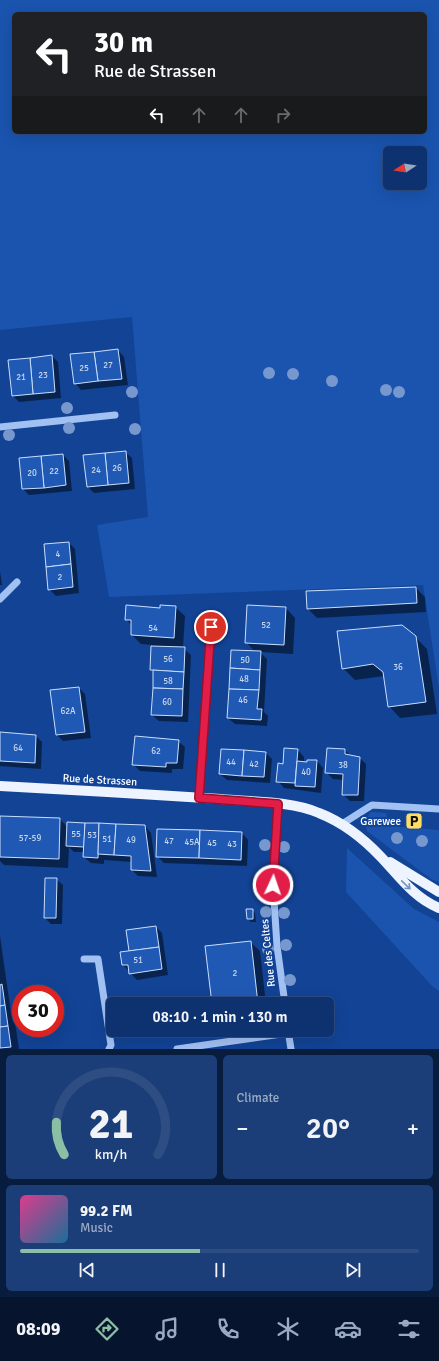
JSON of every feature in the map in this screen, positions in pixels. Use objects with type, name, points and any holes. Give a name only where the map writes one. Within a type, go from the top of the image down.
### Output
[{"type":"main road","name":"Rue de Strassen","points":[[0,786],[199,798],[299,806],[319,813],[342,824],[380,856],[404,883],[426,903],[439,908]]},
{"type":"main road","name":"Rue de Strassen","points":[[380,856],[439,892]]},
{"type":"street","points":[[0,427],[115,415]]},
{"type":"street","points":[[0,598],[17,582]]},
{"type":"street","points":[[199,798],[211,627]]},
{"type":"street","name":"Rue des Celtes","points":[[278,804],[273,885],[277,946],[284,997]]},
{"type":"street","points":[[342,824],[372,805],[439,808]]},
{"type":"street","points":[[84,959],[98,959],[111,1045],[110,1049]]},
{"type":"street","points":[[177,1049],[255,1037]]},
{"type":"street","points":[[289,1037],[291,1049]]},
{"type":"shaded area","points":[[0,0],[439,0],[439,688],[423,585],[109,597],[97,525],[148,517],[132,317],[0,330]]},
{"type":"shaded area","points":[[371,812],[386,813],[389,826],[439,830],[439,882],[431,879],[367,831],[365,821]]},
{"type":"shaded area","points":[[347,848],[414,909],[439,922],[439,991],[432,986],[346,892]]},
{"type":"building","points":[[118,349],[122,379],[98,381],[94,352]]},
{"type":"building","points":[[94,352],[98,381],[74,384],[70,354]]},
{"type":"building","points":[[52,355],[55,392],[33,394],[30,358]]},
{"type":"building","points":[[30,358],[33,394],[12,396],[8,360]]},
{"type":"building","points":[[126,451],[129,483],[108,485],[105,453]]},
{"type":"building","points":[[105,453],[108,485],[87,487],[83,455]]},
{"type":"building","points":[[63,454],[66,485],[44,488],[41,456]]},
{"type":"building","points":[[41,456],[44,488],[22,489],[19,458]]},
{"type":"building","points":[[69,542],[71,564],[46,567],[44,544]]},
{"type":"building","points":[[71,564],[73,587],[48,590],[46,567]]},
{"type":"building","points":[[416,587],[417,603],[307,609],[306,591]]},
{"type":"building","points":[[126,605],[160,608],[160,605],[176,606],[174,638],[131,635],[131,620],[125,620]]},
{"type":"building","points":[[247,605],[286,607],[284,645],[245,643]]},
{"type":"building","points":[[402,625],[416,636],[426,702],[388,707],[383,672],[373,664],[342,669],[337,631]]},
{"type":"building","points":[[151,646],[185,647],[184,672],[150,670]]},
{"type":"building","points":[[231,650],[261,651],[260,670],[230,668]]},
{"type":"building","points":[[230,668],[260,670],[259,690],[229,689]]},
{"type":"building","points":[[153,670],[184,672],[183,689],[153,688]]},
{"type":"building","points":[[79,687],[85,732],[56,735],[50,690]]},
{"type":"building","points":[[153,688],[183,689],[182,716],[151,715]]},
{"type":"building","points":[[229,689],[259,690],[257,709],[262,709],[261,720],[227,718]]},
{"type":"building","points":[[0,732],[36,735],[35,763],[0,761]]},
{"type":"building","points":[[135,736],[179,740],[177,763],[166,763],[166,767],[132,765]]},
{"type":"building","points":[[284,748],[298,749],[295,783],[276,782],[278,763],[283,764]]},
{"type":"building","points":[[327,748],[345,749],[345,754],[360,757],[358,795],[342,795],[343,774],[325,773]]},
{"type":"building","points":[[221,749],[244,750],[242,776],[219,774]]},
{"type":"building","points":[[244,750],[266,752],[264,777],[242,776]]},
{"type":"building","points":[[307,760],[317,760],[315,787],[295,786],[297,761],[307,762]]},
{"type":"building","points":[[0,816],[60,818],[59,859],[0,857]]},
{"type":"building","points":[[67,822],[85,823],[84,847],[66,846]]},
{"type":"building","points":[[85,823],[99,823],[98,858],[83,857]]},
{"type":"building","points":[[99,823],[116,824],[114,855],[98,854]]},
{"type":"building","points":[[116,824],[145,825],[151,871],[131,870],[131,856],[114,855]]},
{"type":"building","points":[[157,829],[200,830],[199,858],[156,857]]},
{"type":"building","points":[[200,830],[242,832],[241,860],[199,858]]},
{"type":"building","points":[[45,878],[57,878],[56,918],[44,918]]},
{"type":"building","points":[[246,909],[253,909],[253,919],[247,919]]},
{"type":"building","points":[[156,926],[159,947],[129,951],[126,930]]},
{"type":"building","points":[[251,941],[257,997],[211,997],[205,946]]},
{"type":"building","points":[[159,947],[162,969],[129,974],[128,965],[122,965],[120,952]]},
{"type":"building","points":[[2,984],[5,1005],[0,1006],[0,985]]},
{"type":"building","points":[[5,1005],[8,1026],[0,1027],[0,1006]]},
{"type":"building","points":[[8,1026],[11,1047],[0,1048],[0,1027]]},
{"type":"place","name":"Garewee","points":[[414,821]]},
{"type":"route","points":[[211,627],[199,798],[278,804],[273,885]]}]
